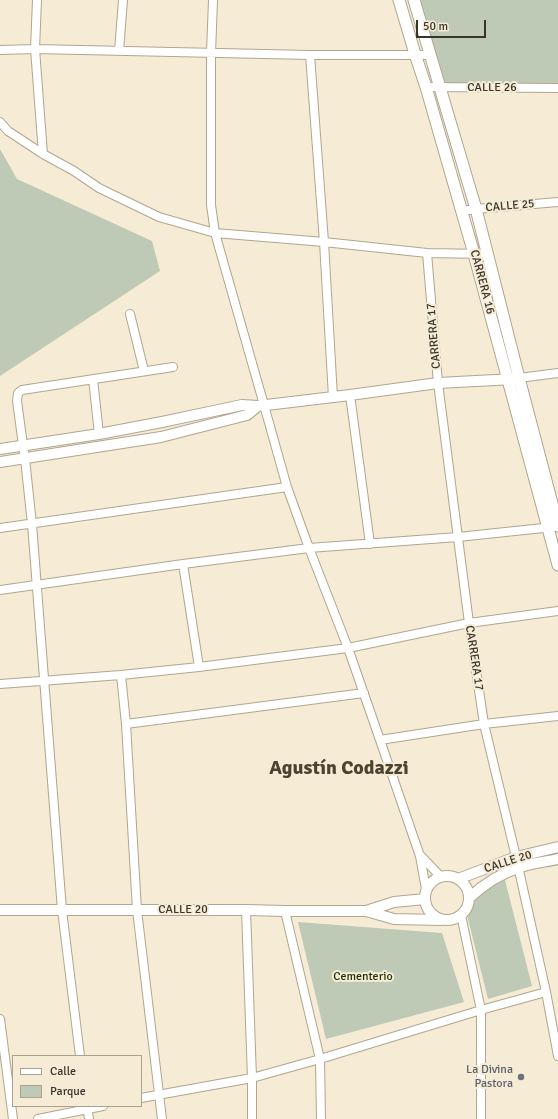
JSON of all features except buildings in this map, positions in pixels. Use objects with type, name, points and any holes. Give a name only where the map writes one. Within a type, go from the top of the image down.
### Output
[{"type":"main road","name":"CARRERA 16","points":[[399,0],[426,87],[474,254],[514,379],[555,526],[558,565]]},
{"type":"main road","name":"CARRERA 16","points":[[414,0],[476,209],[514,379]]},
{"type":"street","points":[[37,0],[34,49],[43,154]]},
{"type":"street","points":[[119,51],[123,0]]},
{"type":"street","points":[[213,0],[211,53],[211,205],[215,233],[261,405],[287,487],[308,548],[348,648],[420,856],[427,908],[433,916],[442,920],[452,920],[461,915],[467,907],[469,898],[466,887],[458,879],[450,876],[441,877],[432,882],[426,894]]},
{"type":"street","points":[[0,50],[34,49],[310,55],[430,55]]},
{"type":"street","points":[[310,55],[334,397]]},
{"type":"street","name":"CALLE 26","points":[[426,87],[558,88]]},
{"type":"street","points":[[0,122],[8,131],[99,188],[159,217],[215,233],[324,242],[427,253],[487,254]]},
{"type":"street","name":"CALLE 25","points":[[462,211],[558,202]]},
{"type":"street","name":"CARRERA 17","points":[[427,253],[438,383],[468,624],[484,724],[516,857],[546,992],[558,1056]]},
{"type":"street","points":[[130,314],[144,372]]},
{"type":"street","points":[[80,1055],[62,910],[26,459],[22,445],[16,400],[18,393],[22,390],[174,367]]},
{"type":"street","points":[[0,449],[99,434],[242,405],[261,405],[334,397],[438,383],[514,379],[558,373]]},
{"type":"street","points":[[93,379],[99,434]]},
{"type":"street","points":[[350,395],[370,544]]},
{"type":"street","points":[[0,462],[161,437],[247,415],[261,405]]},
{"type":"street","points":[[0,528],[287,487]]},
{"type":"street","points":[[0,590],[308,548],[458,537],[555,526]]},
{"type":"street","points":[[183,564],[199,667]]},
{"type":"street","points":[[0,684],[121,675],[199,667],[348,648],[468,624],[558,611]]},
{"type":"street","points":[[121,675],[126,724],[137,910],[162,1119]]},
{"type":"street","points":[[126,724],[364,693]]},
{"type":"street","points":[[380,740],[484,724],[558,716]]},
{"type":"street","name":"CALLE 20","points":[[458,879],[516,857],[558,847]]},
{"type":"street","points":[[420,856],[441,877]]},
{"type":"street","name":"CALLE 20","points":[[469,898],[492,880],[518,868],[558,859]]},
{"type":"street","name":"CALLE 20","points":[[366,911],[426,894]]},
{"type":"street","name":"CALLE 20","points":[[0,910],[366,911],[394,918],[442,920]]},
{"type":"street","points":[[246,910],[252,1119]]},
{"type":"street","points":[[285,911],[320,1059],[321,1119]]},
{"type":"street","points":[[461,915],[481,1010],[481,1119]]},
{"type":"street","points":[[142,1098],[252,1078],[546,992]]},
{"type":"street","points":[[0,1019],[13,1119]]},
{"type":"street","points":[[38,1119],[87,1108],[89,1119]]},
{"type":"green space","points":[[420,0],[558,0],[558,83],[444,83]]},
{"type":"green space","points":[[0,149],[17,179],[152,241],[160,271],[0,376]]},
{"type":"green space","points":[[504,876],[532,986],[488,999],[467,915],[475,899]]},
{"type":"green space","name":"Cementerio","points":[[298,922],[442,933],[464,1002],[326,1039]]},
{"type":"place","name":"La Divina Pastora","points":[[521,1077]]},
{"type":"district","name":"Agustín Codazzi","points":[[339,769]]}]
